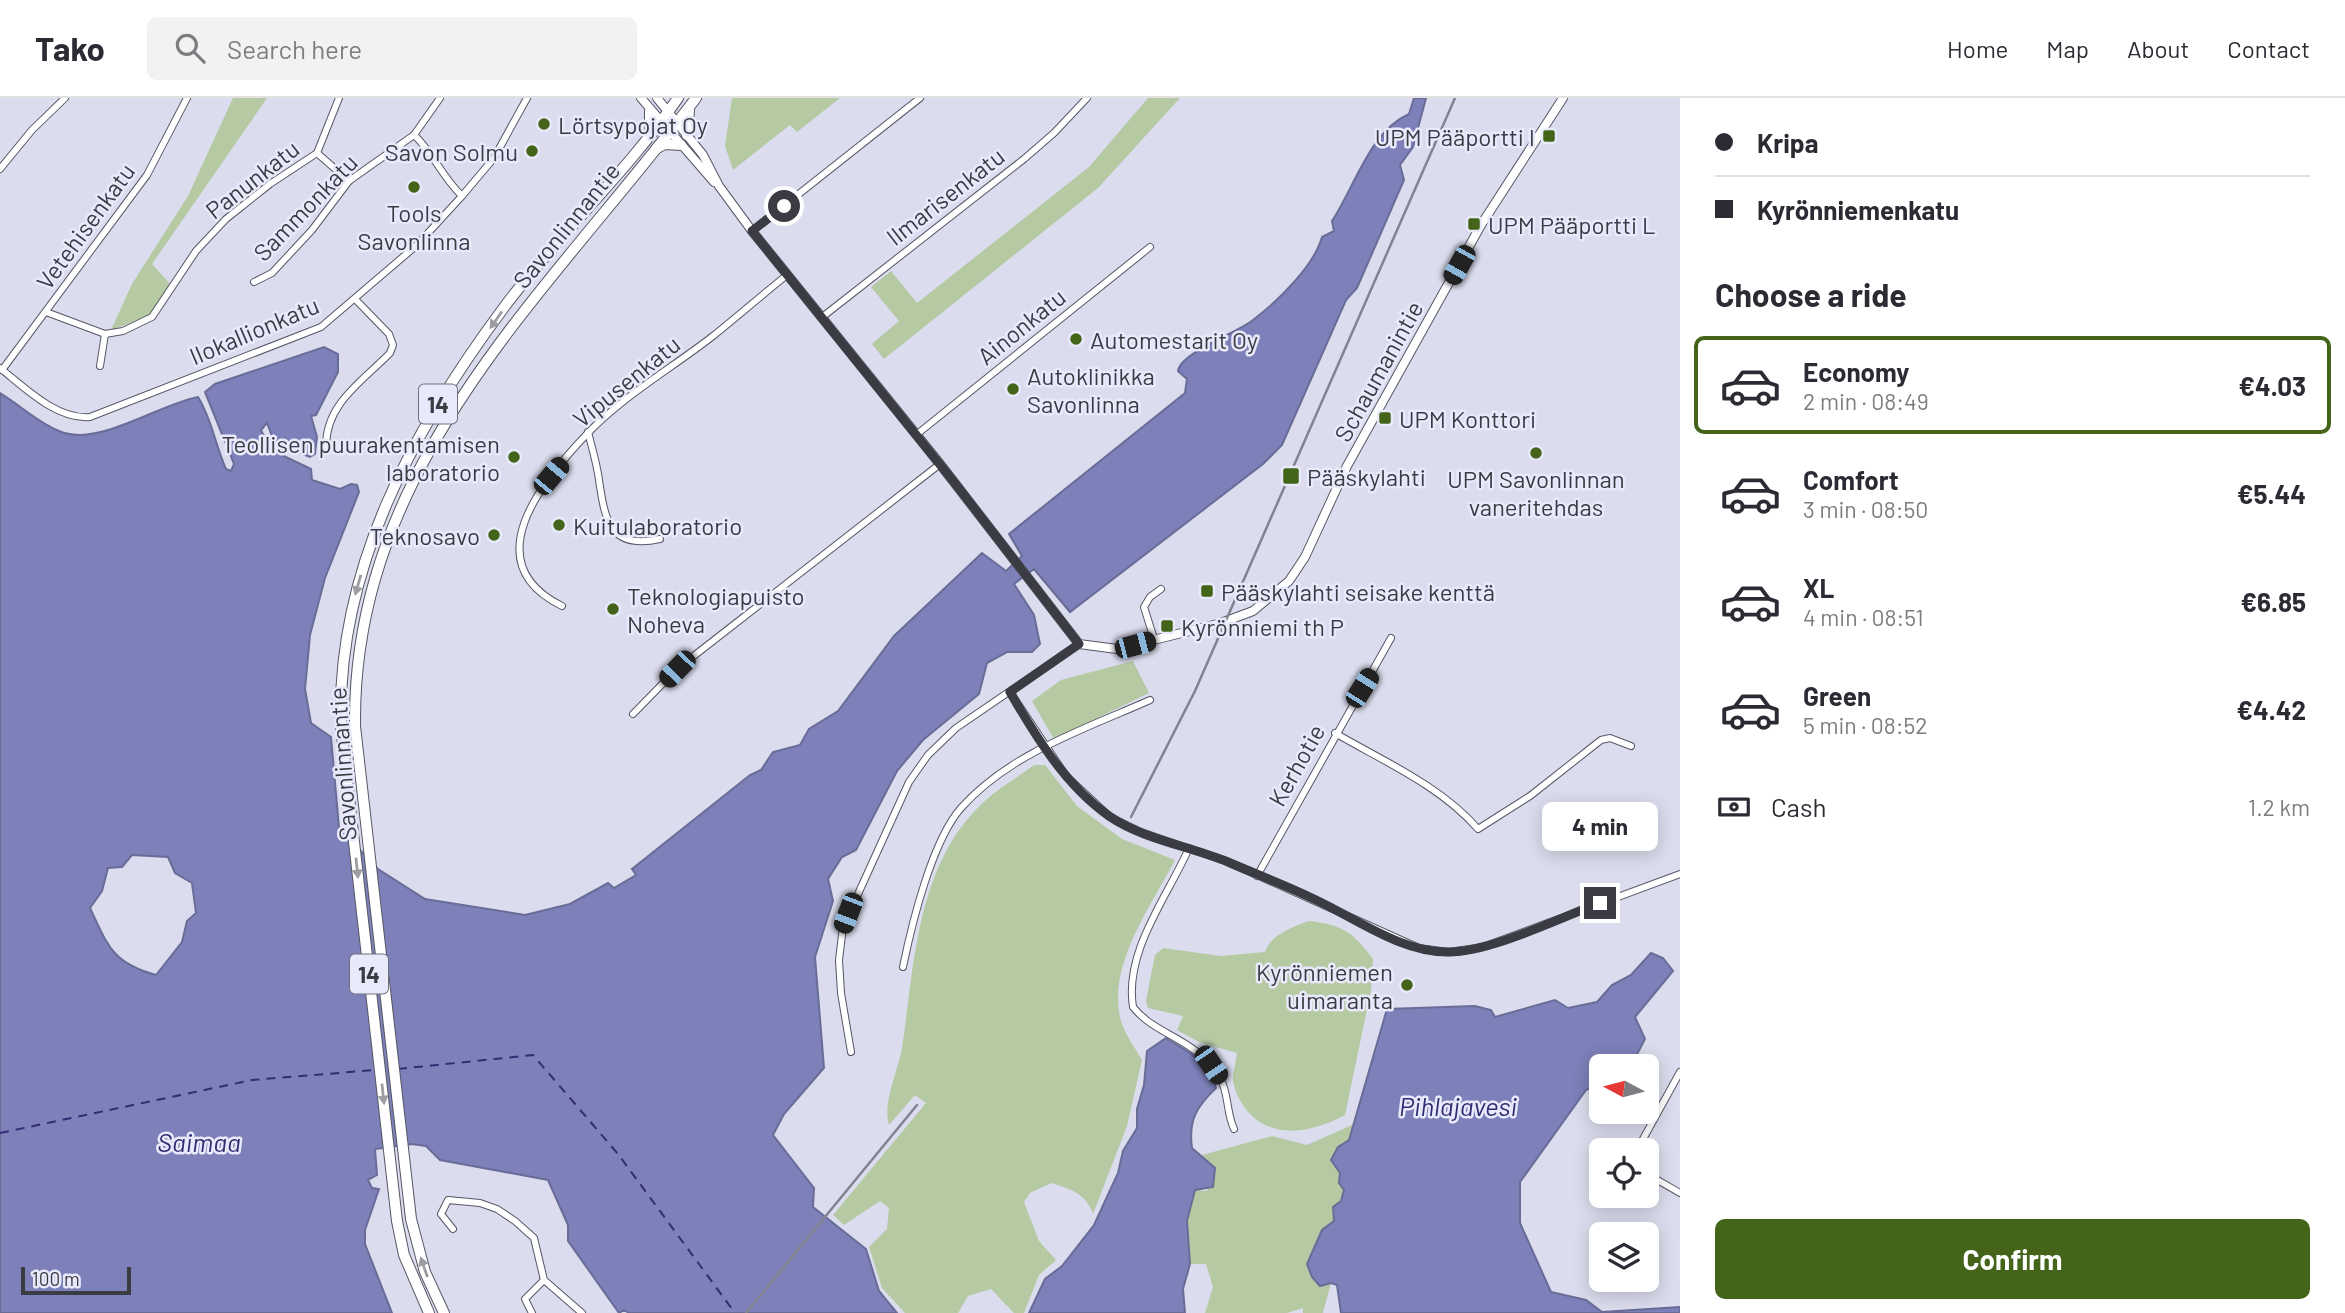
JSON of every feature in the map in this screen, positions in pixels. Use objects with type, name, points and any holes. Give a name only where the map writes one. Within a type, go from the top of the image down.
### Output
[{"type":"highway","name":"Savonlinnantie","points":[[429,1313],[404,1255],[397,1221],[341,727],[344,646],[352,604],[383,510],[414,446],[446,391],[506,305],[678,98]]},
{"type":"highway","points":[[654,149],[684,140],[693,102]]},
{"type":"highway","name":"Savonlinnantie","points":[[444,1313],[425,1272],[411,1219],[355,726],[355,694],[366,607],[396,519],[460,396],[519,315],[693,102]]},
{"type":"highway","points":[[649,135],[650,111]]},
{"type":"street","points":[[0,169],[32,130],[65,98]]},
{"type":"street","name":"Vetehisenkatu","points":[[1,369],[147,175],[187,98]]},
{"type":"street","name":"Panunkatu","points":[[105,334],[133,328],[152,317],[197,251],[226,219],[270,184],[317,153],[339,98]]},
{"type":"street","name":"Sammonkatu","points":[[254,282],[272,273],[349,181],[414,135],[440,98]]},
{"type":"street","name":"Ilokallionkatu","points":[[1,369],[63,414],[77,418],[90,417],[321,327],[417,245],[462,196],[494,158],[527,98]]},
{"type":"street","points":[[641,98],[660,121],[673,127]]},
{"type":"street","points":[[657,98],[668,112],[673,127],[752,231],[940,464],[1079,644],[956,728],[928,755],[909,782],[843,927],[839,960],[841,993],[851,1052]]},
{"type":"street","points":[[752,231],[920,98]]},
{"type":"street","name":"Ilmarisenkatu","points":[[821,318],[1024,159],[1054,133],[1087,98]]},
{"type":"street","name":"Schaumanintie","points":[[1079,644],[1117,649],[1236,619],[1267,601],[1289,581],[1305,557],[1348,466],[1481,225],[1563,98]]},
{"type":"street","points":[[414,135],[423,143],[443,177],[462,196]]},
{"type":"street","points":[[317,153],[349,181]]},
{"type":"street","name":"Ainonkatu","points":[[916,435],[1150,247]]},
{"type":"street","name":"Vipusenkatu","points":[[562,606],[530,583],[521,565],[519,542],[524,522],[536,497],[589,432],[787,275]]},
{"type":"street","points":[[326,446],[327,425],[337,407],[390,353],[393,345],[390,334],[355,299]]},
{"type":"street","points":[[46,312],[105,334],[100,366]]},
{"type":"street","points":[[589,432],[602,509],[608,526],[629,541],[660,539]]},
{"type":"street","points":[[633,714],[677,669],[940,464]]},
{"type":"street","points":[[1154,639],[1144,607],[1150,597],[1161,589]]},
{"type":"street","name":"Kerhotie","points":[[1257,876],[1335,733],[1391,638]]},
{"type":"street","points":[[1010,692],[1045,747],[1084,796],[1110,817],[1141,832],[1189,848],[1314,898],[1404,943],[1449,952],[1483,947],[1680,874]]},
{"type":"street","points":[[903,967],[922,891],[935,857],[960,809],[995,775],[1045,747],[1150,700]]},
{"type":"street","points":[[1335,733],[1442,796],[1463,812],[1478,829],[1530,796],[1601,740],[1610,738],[1631,746]]},
{"type":"street","points":[[1189,848],[1148,929],[1136,964],[1133,1007],[1202,1054],[1222,1081],[1227,1115],[1234,1129]]},
{"type":"street","points":[[1644,1138],[1680,1072]]},
{"type":"street","points":[[1659,1181],[1680,1193]]},
{"type":"street","points":[[453,1229],[442,1214],[448,1200],[467,1200],[497,1209],[534,1238],[544,1280],[583,1313]]},
{"type":"street","points":[[532,1313],[525,1299],[544,1280]]},
{"type":"green space","points":[[233,98],[267,98],[152,264],[171,285],[149,316],[111,330],[132,284],[188,196]]},
{"type":"green space","points":[[732,98],[840,98],[797,132],[790,125],[733,170],[725,146]]},
{"type":"green space","points":[[1148,98],[1180,98],[1098,188],[884,359],[872,344],[899,321],[871,287],[891,271],[917,303],[1089,167]]},
{"type":"green space","points":[[1133,661],[1149,693],[1054,739],[1032,701],[1061,680]]},
{"type":"green space","points":[[1034,765],[1045,765],[1077,806],[1122,839],[1175,860],[1133,938],[1120,979],[1118,1000],[1121,1021],[1142,1060],[1127,1126],[1093,1214],[1082,1197],[1051,1183],[1030,1193],[1024,1202],[1039,1241],[1056,1260],[1039,1275],[1024,1313],[1014,1313],[991,1289],[968,1296],[958,1313],[905,1313],[882,1288],[869,1247],[887,1229],[889,1208],[880,1201],[844,1225],[833,1215],[926,1103],[915,1095],[889,1125],[889,1097],[902,1048],[923,915],[932,883],[945,853],[963,825],[986,800]]},
{"type":"green space","points":[[1309,921],[1339,928],[1359,942],[1373,959],[1371,990],[1345,1115],[1319,1126],[1291,1131],[1264,1125],[1243,1105],[1233,1080],[1237,1053],[1199,1042],[1177,1030],[1183,1016],[1148,1008],[1146,1001],[1155,955],[1163,948],[1221,956],[1265,952],[1277,936]]},
{"type":"green space","points":[[1354,1124],[1349,1140],[1338,1147],[1339,1182],[1344,1190],[1334,1222],[1322,1230],[1313,1249],[1331,1283],[1323,1313],[1303,1313],[1303,1308],[1287,1313],[1205,1313],[1213,1287],[1206,1264],[1190,1264],[1187,1221],[1195,1190],[1207,1191],[1215,1168],[1202,1155],[1272,1136],[1307,1145]]},
{"type":"water","name":"Saimaa","points":[[1414,98],[1426,98],[1413,147],[1400,165],[1404,180],[1357,288],[1346,300],[1282,445],[1263,464],[1070,612],[1034,569],[1014,584],[1034,615],[1040,644],[1032,652],[1007,652],[987,663],[979,694],[923,740],[897,771],[856,850],[842,857],[828,879],[833,901],[815,957],[824,1068],[784,1114],[773,1135],[814,1188],[813,1207],[866,1249],[879,1291],[897,1313],[629,1313],[624,1310],[619,1313],[568,1241],[568,1225],[548,1180],[440,1160],[426,1146],[412,1144],[375,1149],[377,1175],[368,1180],[372,1188],[379,1189],[365,1230],[365,1244],[392,1313],[0,1313],[0,393],[51,427],[74,435],[109,430],[198,397],[207,414],[226,469],[231,471],[234,464],[205,392],[215,384],[324,347],[338,354],[338,372],[316,415],[311,416],[317,437],[315,454],[310,457],[275,444],[267,423],[261,430],[271,450],[311,469],[312,480],[340,489],[351,484],[357,485],[359,492],[325,578],[310,635],[305,689],[311,723],[331,737],[339,828],[378,869],[425,899],[525,915],[570,904],[608,883],[614,888],[636,875],[632,869],[750,775],[761,770],[773,752],[800,745],[809,729],[838,711],[894,636],[982,553],[1006,571],[1022,556],[1009,534],[1185,393],[1187,379],[1178,371],[1188,357],[1253,320],[1294,282],[1311,260],[1322,237],[1334,231],[1332,221],[1373,147],[1395,122],[1409,114]],"holes":[[[132,855],[168,857],[175,873],[192,883],[196,913],[187,921],[182,942],[156,975],[130,965],[113,951],[90,908],[102,891],[108,868],[122,867]]]},
{"type":"water","name":"Pihlajavesi","points":[[1651,953],[1663,958],[1673,971],[1635,1017],[1645,1039],[1637,1054],[1589,1054],[1589,1089],[1520,1182],[1520,1223],[1551,1292],[1586,1300],[1602,1312],[1680,1307],[1680,1313],[1341,1313],[1337,1285],[1331,1283],[1320,1286],[1312,1277],[1307,1264],[1322,1230],[1334,1221],[1333,1207],[1341,1201],[1344,1190],[1339,1183],[1340,1173],[1331,1160],[1338,1147],[1349,1140],[1387,1009],[1475,1006],[1491,1010],[1495,1017],[1555,1000],[1568,1008],[1597,1002],[1612,985],[1631,975]]},
{"type":"water","points":[[1166,1038],[1203,1064],[1216,1088],[1195,1114],[1191,1129],[1192,1148],[1215,1168],[1213,1187],[1195,1190],[1187,1221],[1190,1264],[1183,1289],[1185,1313],[1029,1313],[1045,1279],[1062,1266],[1094,1225],[1118,1173],[1123,1151],[1137,1128],[1137,1109],[1144,1085],[1147,1051]]},
{"type":"ferry route","points":[[398,1069],[533,1055],[618,1154],[735,1313]]},
{"type":"ferry route","points":[[0,1133],[252,1080],[375,1070]]},
{"type":"railway","points":[[1131,817],[1195,691],[1455,98]]},
{"type":"railway","points":[[746,1313],[917,1105]]},
{"type":"place","name":"Lörtsypojat Oy","points":[[544,124]]},
{"type":"place","name":"UPM Pääportti I","points":[[1549,136]]},
{"type":"place","name":"Savon Solmu","points":[[532,151]]},
{"type":"place","name":"Tools Savonlinna","points":[[414,187]]},
{"type":"place","name":"UPM Pääportti L","points":[[1474,224]]},
{"type":"place","name":"Automestarit Oy","points":[[1076,339]]},
{"type":"place","name":"Autoklinikka Savonlinna","points":[[1013,389]]},
{"type":"place","name":"UPM Konttori","points":[[1385,418]]},
{"type":"place","name":"UPM Savonlinnan vaneritehdas","points":[[1536,453]]},
{"type":"place","name":"Teollisen puurakentamisen laboratorio","points":[[514,457]]},
{"type":"place","name":"Pääskylahti","points":[[1291,476]]},
{"type":"place","name":"Kuitulaboratorio","points":[[559,525]]},
{"type":"place","name":"Teknosavo","points":[[494,535]]},
{"type":"place","name":"Pääskylahti seisake kenttä","points":[[1207,591]]},
{"type":"place","name":"Teknologiapuisto Noheva","points":[[613,609]]},
{"type":"place","name":"Kyrönniemi th P","points":[[1167,626]]},
{"type":"place","name":"Kyrönniemen uimaranta","points":[[1407,985]]},
{"type":"route","points":[[784,206],[752,231],[954,482],[1079,644],[1010,692],[1045,747],[1084,796],[1110,817],[1141,832],[1228,862],[1314,898],[1404,943],[1432,951],[1466,951],[1483,947],[1600,903]]}]
